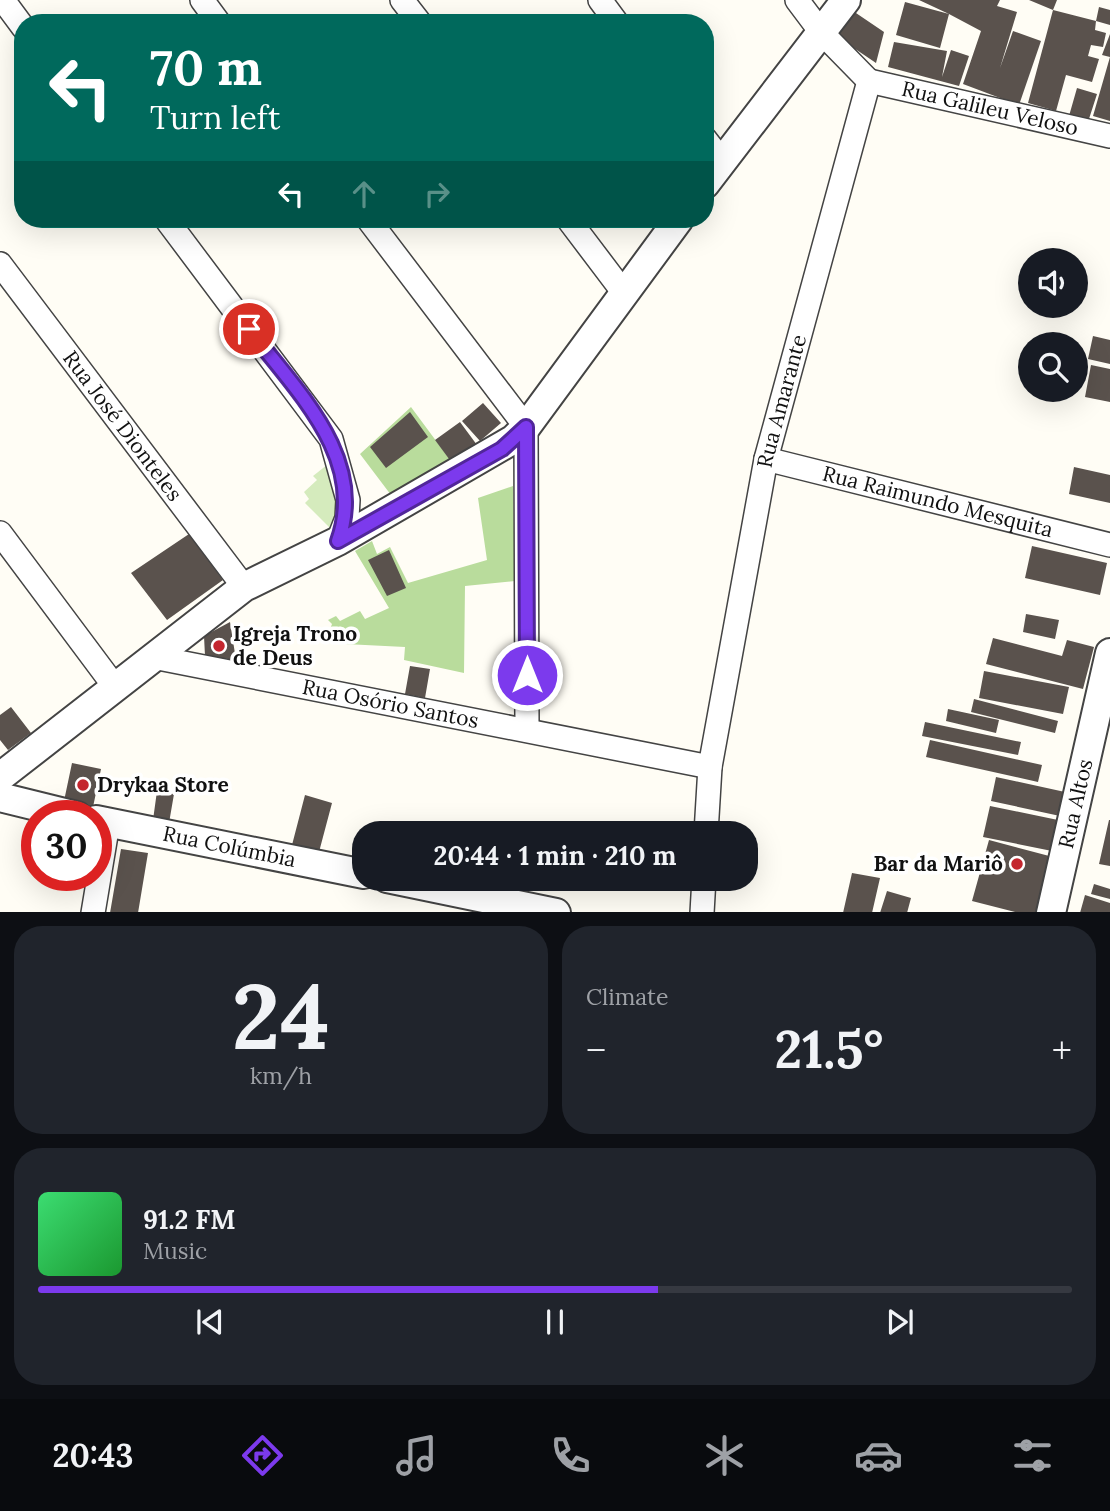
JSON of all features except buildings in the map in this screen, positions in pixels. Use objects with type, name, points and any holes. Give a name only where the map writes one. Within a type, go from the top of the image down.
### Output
[{"type":"street","points":[[3,0],[14,15]]},
{"type":"street","points":[[402,0],[413,14]]},
{"type":"street","points":[[797,0],[821,32],[869,81]]},
{"type":"street","points":[[714,172],[845,0]]},
{"type":"street","name":"Rua Galileu Veloso","points":[[869,81],[1110,135]]},
{"type":"street","name":"Rua Amarante","points":[[707,821],[710,767],[766,460],[869,81]]},
{"type":"street","points":[[714,151],[722,161]]},
{"type":"street","points":[[173,228],[331,439],[348,500],[347,517],[338,541]]},
{"type":"street","points":[[375,228],[526,427],[527,730]]},
{"type":"street","points":[[575,228],[624,293]]},
{"type":"street","points":[[0,777],[244,587],[338,541],[502,449],[526,427],[672,228]]},
{"type":"street","name":"Rua José Dionteles","points":[[0,264],[244,587]]},
{"type":"street","name":"Rua Raimundo Mesquita","points":[[766,460],[1110,545]]},
{"type":"street","points":[[0,533],[115,687]]},
{"type":"street","name":"Rua Altos","points":[[1051,912],[1110,653]]},
{"type":"street","name":"Rua Osório Santos","points":[[153,657],[710,767]]},
{"type":"street","points":[[0,797],[21,802]]},
{"type":"street","name":"Rua Colúmbia","points":[[112,823],[352,872]]},
{"type":"street","points":[[93,912],[95,891]]},
{"type":"street","points":[[452,891],[556,912]]},
{"type":"street","points":[[702,912],[703,891]]},
{"type":"green space","points":[[411,407],[451,461],[391,495],[360,454]]},
{"type":"green space","points":[[332,461],[341,501],[331,529],[305,503],[309,499],[304,492],[317,480],[313,476]]},
{"type":"green space","points":[[513,486],[515,581],[465,586],[464,673],[404,660],[405,647],[325,643],[332,624],[328,620],[336,616],[340,621],[360,611],[365,619],[389,608],[355,551],[372,541],[377,554],[390,547],[408,583],[487,560],[478,498]]},
{"type":"place","name":"Igreja Trono de Deus","points":[[219,646]]},
{"type":"place","name":"Drykaa Store","points":[[83,785]]},
{"type":"place","name":"Bar da Mariô","points":[[1017,864]]},
{"type":"route","points":[[249,329],[331,439],[339,458],[348,500],[347,517],[338,541],[502,449],[526,427],[527,675]]}]
